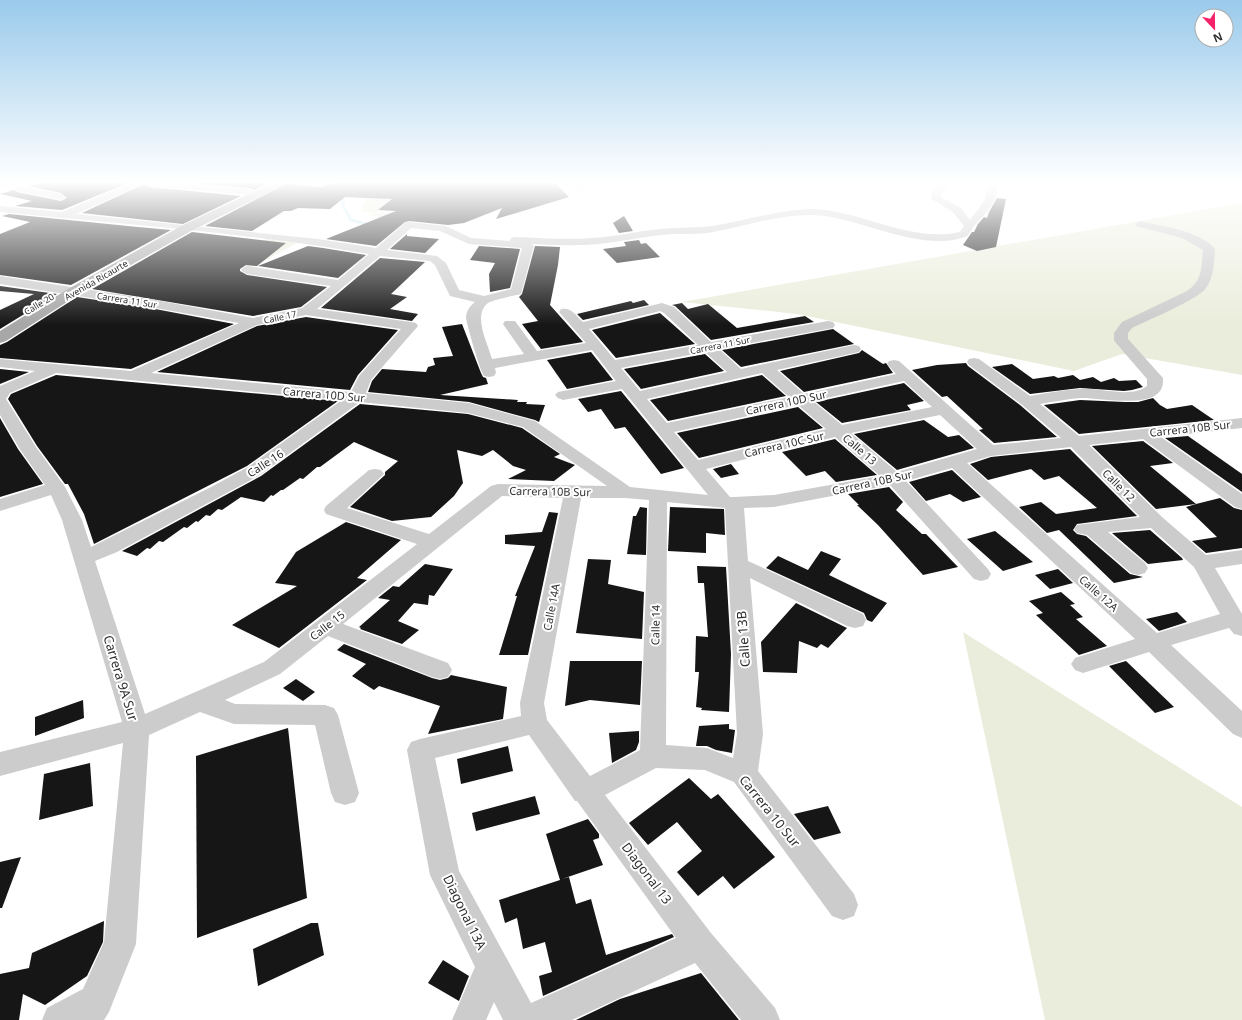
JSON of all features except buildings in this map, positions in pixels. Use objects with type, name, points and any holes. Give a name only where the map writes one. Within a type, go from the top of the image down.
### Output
[{"type":"main road","name":"Avenida Ricaurte","points":[[0,338],[67,291],[179,231]]},
{"type":"main road","name":"Calle 20","points":[[0,327],[67,291]]},
{"type":"street","points":[[209,231],[318,242],[378,252],[428,257],[438,260],[454,293],[484,300],[517,291],[527,245],[484,242]]},
{"type":"street","name":"Calle 17","points":[[132,376],[253,322],[306,311],[341,284],[402,231]]},
{"type":"street","name":"Calle 17","points":[[447,231],[469,241],[484,242]]},
{"type":"street","points":[[484,242],[512,240],[579,242],[660,232],[691,231]]},
{"type":"street","points":[[898,231],[933,237],[949,238],[966,233],[968,231]]},
{"type":"street","points":[[1027,401],[1081,393],[1119,396],[1145,395],[1156,388],[1155,378],[1121,340],[1121,333],[1127,325],[1191,294],[1201,287],[1207,272],[1209,249],[1205,245],[1193,239],[1163,231]]},
{"type":"street","points":[[247,270],[341,284]]},
{"type":"street","name":"Carrera 11 Sur","points":[[0,280],[150,303],[253,322]]},
{"type":"street","points":[[0,287],[14,283]]},
{"type":"street","points":[[484,300],[475,309],[473,318],[488,369],[533,356],[596,345]]},
{"type":"street","points":[[581,327],[662,307],[668,310],[709,346],[737,374]]},
{"type":"street","points":[[306,311],[411,326],[364,379],[357,397]]},
{"type":"street","points":[[566,312],[596,345],[626,384],[638,396],[694,466],[729,502]]},
{"type":"street","points":[[510,324],[533,356]]},
{"type":"street","name":"Carrera 11 Sur","points":[[612,365],[828,325]]},
{"type":"street","points":[[638,396],[854,349]]},
{"type":"street","name":"Calle 12","points":[[974,362],[1027,401],[1076,442],[1155,521],[1202,562],[1238,623]]},
{"type":"street","name":"Carrera 10D Sur","points":[[0,363],[469,408],[529,424],[625,492]]},
{"type":"street","points":[[894,364],[989,451]]},
{"type":"street","points":[[1,396],[55,368]]},
{"type":"street","name":"Calle 13","points":[[765,368],[894,479],[981,574]]},
{"type":"street","name":"Carrera 10D Sur","points":[[664,429],[908,376]]},
{"type":"street","points":[[562,395],[626,384]]},
{"type":"street","name":"Carrera 9A Sur","points":[[1,396],[28,448],[56,488],[72,520],[85,557],[137,730],[120,944],[91,1010]]},
{"type":"street","name":"Calle 16","points":[[85,557],[110,547],[254,470],[279,454],[357,397]]},
{"type":"street","name":"Carrera 10C Sur","points":[[694,466],[839,431],[944,409]]},
{"type":"street","name":"Carrera 10B Sur","points":[[498,490],[625,492],[729,502],[774,501],[894,479],[989,451],[1145,433],[1239,426]]},
{"type":"street","points":[[1145,433],[1242,503]]},
{"type":"street","name":"Calle 12A","points":[[955,461],[1153,642],[1242,727]]},
{"type":"street","points":[[375,474],[333,510],[432,542]]},
{"type":"street","points":[[0,505],[56,488]]},
{"type":"street","name":"Calle 15","points":[[0,764],[137,730],[272,668],[498,490]]},
{"type":"street","name":"Calle 14A","points":[[535,723],[532,703],[573,492]]},
{"type":"street","name":"Calle 14","points":[[653,756],[658,495]]},
{"type":"street","name":"Calle 13B","points":[[729,502],[738,564],[750,734],[744,774]]},
{"type":"street","points":[[1138,568],[1088,529],[1155,521]]},
{"type":"street","points":[[1202,562],[1242,557]]},
{"type":"street","points":[[738,564],[855,620]]},
{"type":"street","points":[[1082,664],[1153,642],[1238,623]]},
{"type":"street","points":[[325,626],[440,670]]},
{"type":"street","points":[[199,701],[234,714],[325,715],[345,793]]},
{"type":"street","name":"Diagonal 13A","points":[[522,1020],[445,875],[420,750],[535,723]]},
{"type":"street","name":"Diagonal 13","points":[[535,723],[585,792],[700,944],[763,1020]]},
{"type":"street","points":[[585,792],[653,756]]},
{"type":"street","name":"Carrera 10 Sur","points":[[653,756],[706,759],[744,774],[843,905]]},
{"type":"street","points":[[533,1020],[700,944]]},
{"type":"street","points":[[469,1020],[492,966]]},
{"type":"street","points":[[59,1020],[91,1010]]},
{"type":"green space","points":[[1086,231],[1242,231],[1242,375],[1122,354],[1074,371],[797,314],[682,302]]},
{"type":"green space","points":[[267,239],[297,243],[253,267],[224,262]]},
{"type":"green space","points":[[963,632],[1242,807],[1242,1020],[1045,1020]]}]
